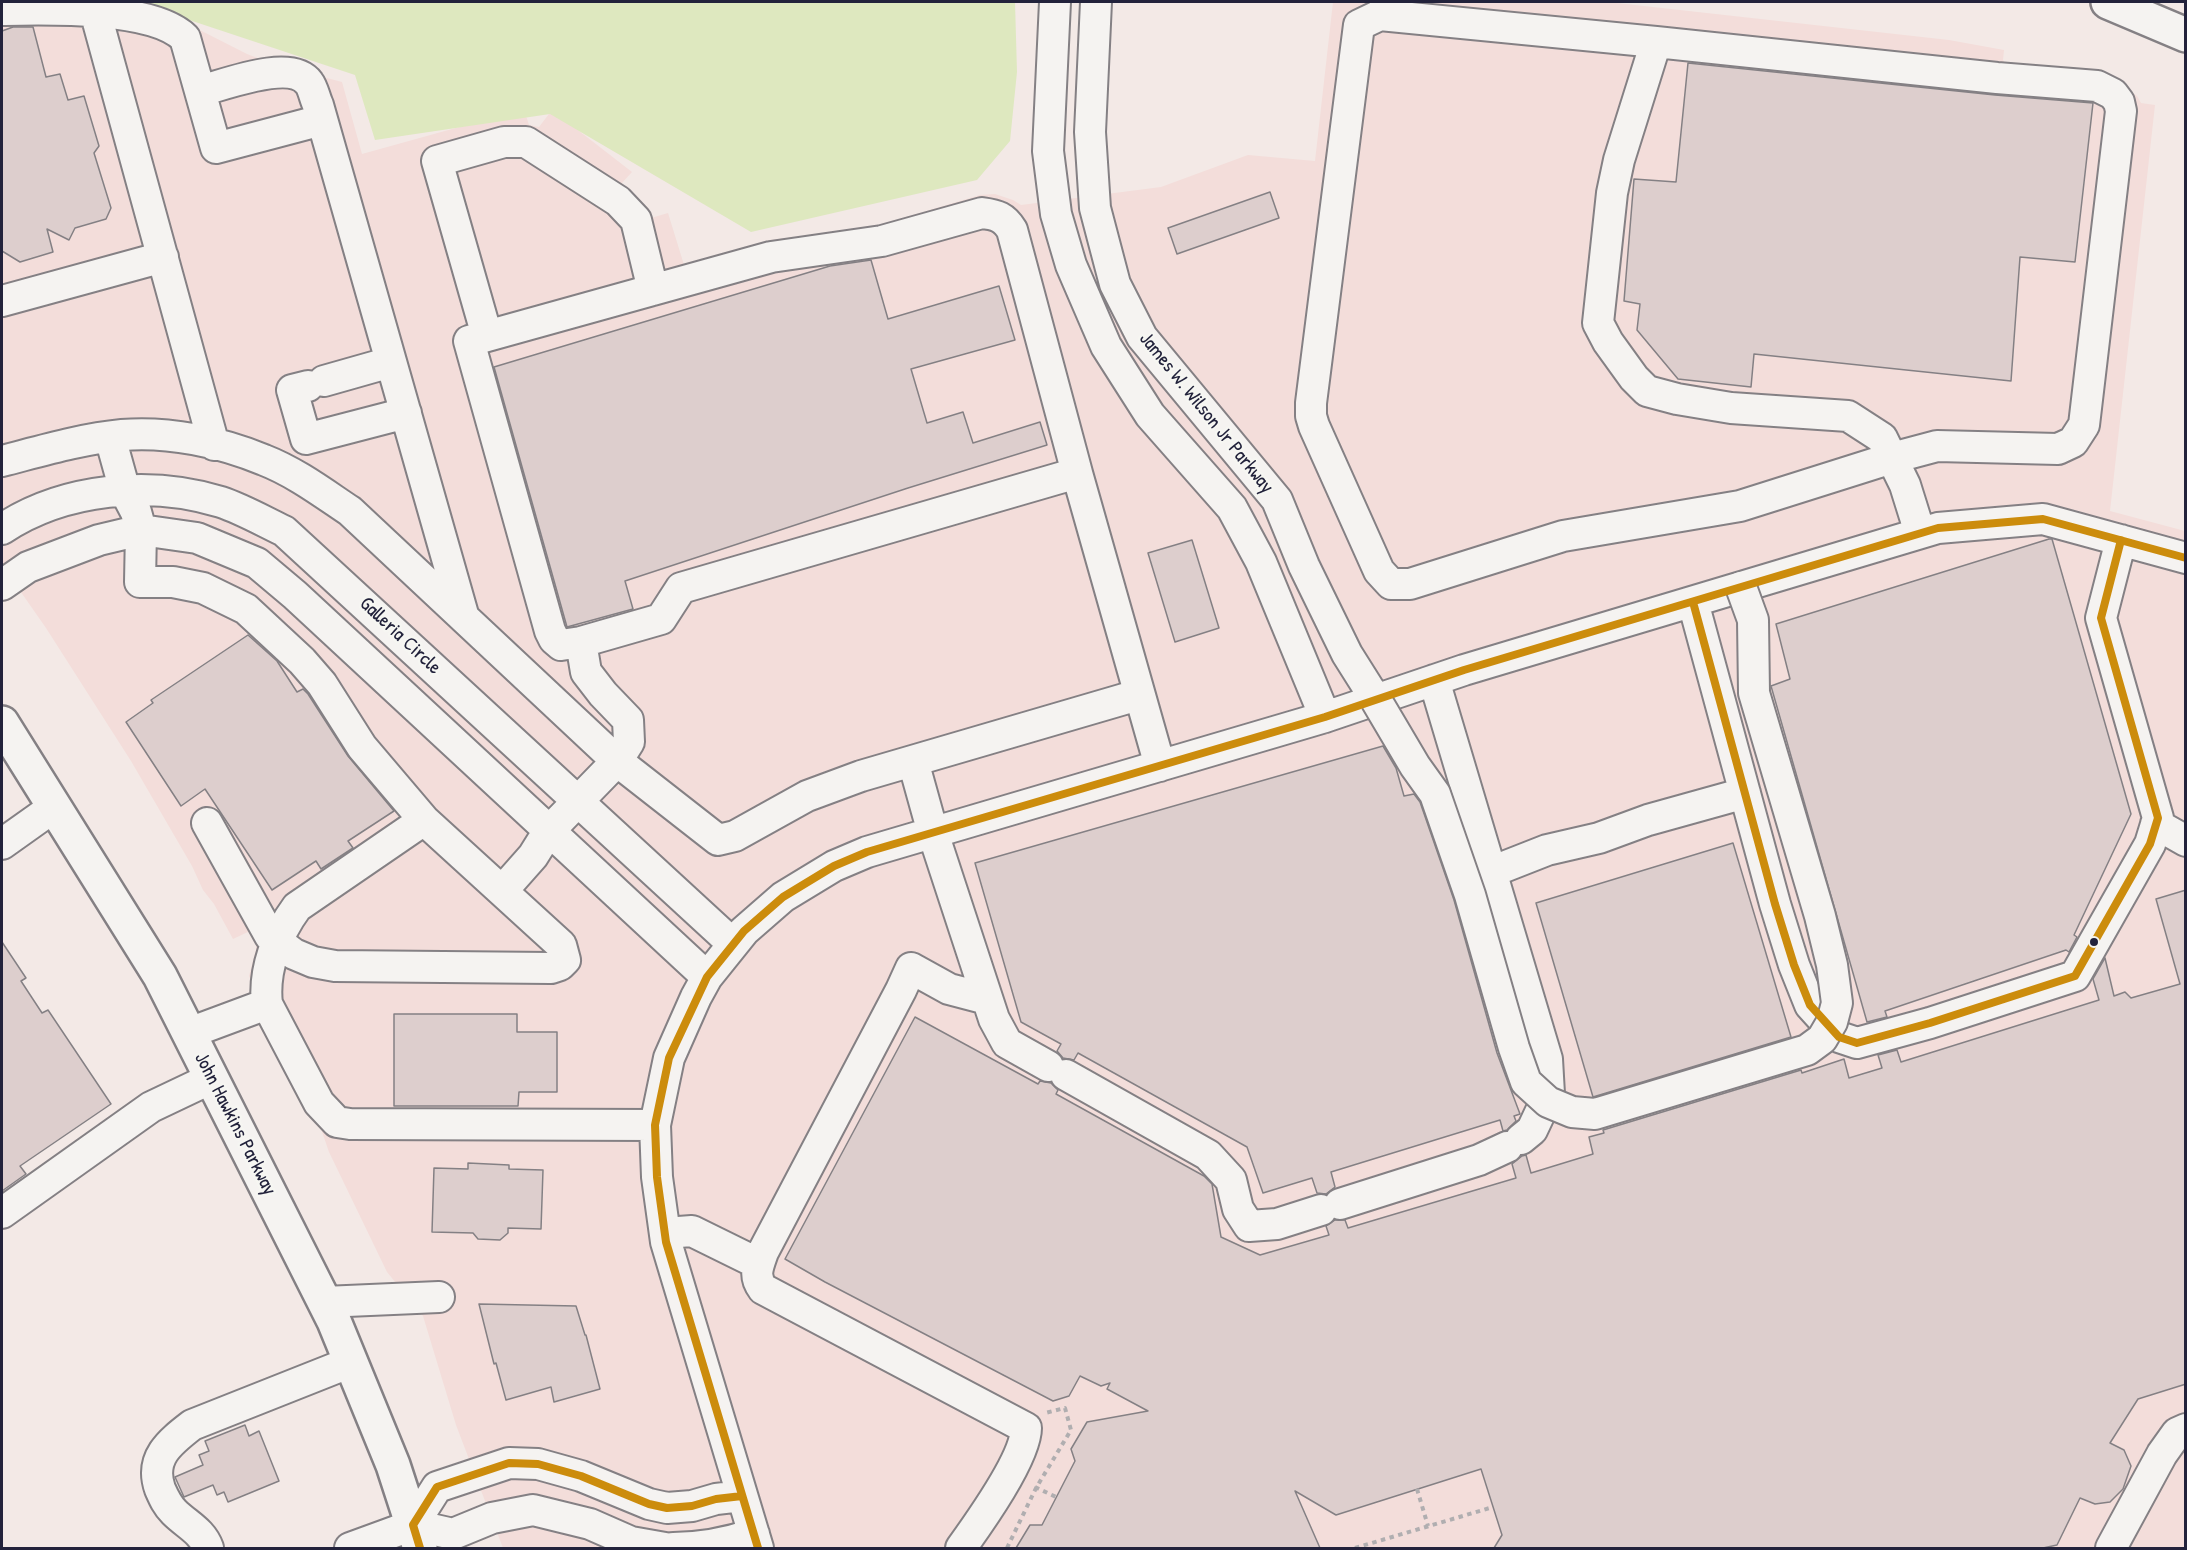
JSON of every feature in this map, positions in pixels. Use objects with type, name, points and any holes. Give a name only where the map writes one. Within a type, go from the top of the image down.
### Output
[{"type":"main road","points":[[2108,2],[2186,35]]},
{"type":"main road","name":"John Hawkins Parkway","points":[[2,723],[160,976],[212,1078],[324,1302],[351,1362],[393,1465],[416,1537]]},
{"type":"street","name":"James W. Wilson Jr Parkway","points":[[1055,2],[1048,151],[1056,214],[1071,265],[1106,346],[1150,415],[1232,508],[1261,562],[1325,717]]},
{"type":"street","name":"James W. Wilson Jr Parkway","points":[[1096,2],[1090,132],[1095,208],[1115,284],[1142,337],[1277,500],[1304,566],[1347,654],[1415,766],[1435,794],[1470,895],[1526,1082],[1548,1102],[1572,1112],[1595,1114],[1807,1050],[1822,1039],[1832,1022],[1837,1003],[1832,965],[1820,916],[1754,693],[1753,620],[1741,587]]},
{"type":"street","points":[[2,10],[79,9],[161,23],[177,30],[184,38],[216,148],[322,120]]},
{"type":"street","points":[[95,11],[214,445]]},
{"type":"street","points":[[1380,15],[1656,42],[1997,78],[2097,86],[2113,94],[2119,102],[2121,111],[2084,425],[2073,442],[2058,448],[1937,446],[1740,506],[1563,536],[1410,584],[1391,584],[1379,571],[1311,416],[1359,26],[1380,15]]},
{"type":"street","points":[[1656,42],[1619,160],[1612,193],[1598,323],[1608,342],[1634,378],[1647,391],[1677,399],[1731,408],[1848,416],[1881,438],[1905,485],[1920,533]]},
{"type":"street","points":[[200,91],[277,72],[297,74],[309,83],[322,120],[464,618]]},
{"type":"street","points":[[487,336],[438,161],[504,142],[526,142],[618,201],[636,220],[653,290]]},
{"type":"street","points":[[1077,472],[681,588],[661,620],[581,642],[561,645],[550,631],[469,341],[771,257],[882,241],[982,213],[996,215],[1005,220],[1012,230],[1138,694],[1160,766]]},
{"type":"street","points":[[2,301],[162,257]]},
{"type":"street","points":[[391,362],[292,390],[306,439],[406,413]]},
{"type":"street","points":[[2,461],[75,442],[123,435],[174,436],[265,460],[305,481],[350,512],[617,761],[717,840],[735,836],[809,795],[913,761],[1138,694]]},
{"type":"street","points":[[111,437],[125,491],[136,513],[141,530],[140,582],[173,582],[203,588],[246,609],[295,654],[322,684],[362,747],[424,820],[561,945],[565,960],[560,965],[551,968],[335,966],[313,962],[294,954],[277,942],[263,926],[207,823]]},
{"type":"street","name":"Galleria Circle","points":[[2,529],[17,519],[74,497],[125,491],[179,492],[201,497],[223,503],[284,531],[734,945]]},
{"type":"street","points":[[673,1548],[700,1548],[734,1541],[756,1541],[665,1233],[657,1177],[656,1125],[669,1058],[707,977],[744,931],[783,897],[834,866],[867,852],[1325,717],[1434,680],[1938,528],[2043,519],[2186,558]]},
{"type":"street","points":[[2,585],[28,567],[99,540],[141,530],[197,538],[257,563],[295,595],[707,977]]},
{"type":"street","points":[[1693,602],[1775,904],[1794,965],[1810,1005],[1839,1037],[1857,1042],[1930,1023],[2075,976],[2150,844],[2157,818],[2101,618],[2121,540]]},
{"type":"street","points":[[502,891],[532,856],[548,832],[617,761],[628,742],[628,720],[586,672],[581,642]]},
{"type":"street","points":[[913,761],[933,833],[987,999],[994,1019],[1007,1043],[1208,1155],[1231,1180],[1238,1209],[1249,1226],[1276,1224],[1479,1160],[1514,1143],[1532,1130],[1549,1094],[1547,1059],[1434,680]]},
{"type":"street","points":[[1491,872],[1547,850],[1599,838],[1648,820],[1745,793]]},
{"type":"street","points":[[2,844],[54,807]]},
{"type":"street","points":[[424,820],[297,907],[284,925],[277,942],[265,988],[267,1005],[319,1103],[337,1122],[350,1124],[656,1125]]},
{"type":"street","points":[[2156,824],[2186,841]]},
{"type":"street","points":[[961,1548],[985,1515],[1005,1480],[1026,1440],[1026,1428],[764,1289],[757,1281],[756,1272],[763,1252],[911,968],[949,989],[987,999]]},
{"type":"street","points":[[189,1033],[267,1005]]},
{"type":"street","points":[[2,1213],[151,1107],[212,1078]]},
{"type":"street","points":[[665,1233],[692,1231],[759,1264]]},
{"type":"street","points":[[324,1302],[439,1297]]},
{"type":"street","points":[[208,1548],[205,1539],[176,1514],[166,1502],[156,1478],[159,1459],[170,1443],[192,1425],[351,1362]]},
{"type":"street","points":[[2111,1548],[2162,1454],[2176,1433],[2186,1429]]},
{"type":"street","points":[[416,1537],[436,1487],[509,1462],[538,1464],[570,1473],[649,1504],[667,1508],[692,1506],[716,1499],[742,1496]]},
{"type":"street","points":[[350,1548],[416,1537],[453,1534],[492,1518],[533,1510],[590,1524],[631,1542],[665,1548]]},
{"type":"path","points":[[1007,1548],[1036,1488],[1071,1430],[1065,1408],[1037,1415]]},
{"type":"path","points":[[1417,1489],[1428,1526]]},
{"type":"path","points":[[1355,1548],[1493,1507]]},
{"type":"shaded area","points":[[2,2],[180,20],[247,54],[273,64],[342,82],[362,154],[524,109],[529,125],[539,127],[552,110],[632,172],[621,184],[622,187],[647,208],[651,218],[668,213],[684,265],[770,240],[866,229],[980,195],[995,194],[1021,205],[1161,187],[1248,155],[1315,161],[1333,2],[1608,2],[1949,40],[2004,50],[2003,60],[2006,64],[2121,85],[2137,96],[2141,103],[2155,105],[2110,511],[2185,531],[2185,1548],[503,1548],[456,1425],[423,1316],[387,1272],[329,1152],[319,1123],[249,976],[256,941],[250,931],[233,939],[131,761],[46,628],[2,565]]},
{"type":"green space","points":[[135,2],[1015,2],[1017,72],[1010,141],[977,180],[751,232],[550,114],[375,140],[355,75]]},
{"type":"building","points":[[13,27],[33,27],[46,77],[60,74],[68,100],[84,96],[99,146],[94,153],[111,208],[106,219],[75,228],[69,240],[47,229],[53,252],[20,262],[2,251],[2,31]]},
{"type":"building","points":[[1688,63],[2093,103],[2075,262],[2020,257],[2011,381],[1754,354],[1751,387],[1678,379],[1637,330],[1640,304],[1624,301],[1634,179],[1676,182]]},
{"type":"building","points":[[1270,192],[1279,218],[1177,254],[1168,228]]},
{"type":"building","points":[[871,260],[888,319],[999,286],[1015,340],[911,369],[927,423],[963,412],[973,443],[1040,422],[1047,445],[625,581],[633,609],[567,627],[494,367],[830,266]]},
{"type":"building","points":[[2052,539],[2131,814],[2074,935],[2077,937],[2069,952],[2066,950],[1885,1011],[1887,1017],[1867,1022],[1771,686],[1790,679],[1776,624]]},
{"type":"building","points":[[1192,540],[1219,628],[1175,642],[1148,553]]},
{"type":"building","points":[[248,635],[277,661],[297,692],[303,689],[308,694],[348,756],[394,811],[348,841],[353,848],[321,869],[316,861],[272,890],[205,789],[181,806],[126,722],[153,703],[151,700]]},
{"type":"building","points":[[1383,746],[1396,768],[1404,796],[1414,794],[1420,802],[1454,900],[1497,1053],[1520,1114],[1514,1116],[1516,1121],[1507,1130],[1503,1131],[1500,1120],[1331,1172],[1335,1187],[1326,1194],[1317,1193],[1312,1178],[1263,1193],[1247,1147],[1078,1053],[1074,1060],[1063,1058],[1057,1051],[1061,1044],[1021,1022],[975,863]]},
{"type":"building","points":[[1733,843],[1791,1037],[1593,1097],[1536,903]]},
{"type":"building","points":[[2186,890],[2186,1384],[2138,1399],[2110,1443],[2124,1450],[2131,1466],[2123,1489],[2110,1502],[2095,1504],[2080,1498],[2057,1545],[2043,1548],[1494,1548],[1502,1535],[1481,1469],[1336,1515],[1295,1491],[1320,1548],[1016,1548],[1030,1525],[1042,1525],[1075,1461],[1071,1449],[1087,1422],[1148,1411],[1107,1389],[1110,1383],[1101,1386],[1080,1376],[1069,1396],[1053,1401],[785,1259],[915,1017],[1038,1084],[1040,1081],[1051,1083],[1058,1090],[1056,1094],[1204,1176],[1212,1184],[1221,1237],[1260,1255],[1329,1235],[1326,1226],[1335,1220],[1345,1220],[1348,1228],[1516,1178],[1512,1164],[1522,1156],[1526,1155],[1531,1173],[1593,1154],[1589,1137],[1604,1133],[1603,1130],[1844,1059],[1849,1078],[1882,1068],[1878,1055],[1897,1050],[1901,1062],[2099,1000],[2093,979],[2105,958],[2114,996],[2125,992],[2131,998],[2180,984],[2156,899]]},
{"type":"building","points":[[2,942],[26,978],[21,981],[42,1013],[48,1010],[111,1104],[20,1166],[26,1174],[2,1191]]},
{"type":"building","points":[[394,1014],[517,1014],[517,1032],[557,1032],[557,1092],[519,1092],[518,1106],[394,1106]]},
{"type":"building","points":[[468,1163],[509,1165],[509,1169],[543,1170],[541,1229],[508,1228],[508,1233],[500,1240],[478,1239],[473,1233],[432,1232],[434,1168],[468,1169]]},
{"type":"building","points":[[479,1304],[576,1306],[600,1389],[554,1402],[551,1387],[506,1400],[496,1363],[494,1364]]},
{"type":"building","points":[[245,1425],[249,1436],[259,1431],[279,1481],[228,1502],[224,1492],[217,1495],[213,1485],[184,1497],[175,1477],[203,1465],[199,1455],[209,1451],[205,1441]]},
{"type":"transit line","points":[[758,1548],[666,1242],[657,1177],[655,1125],[669,1058],[707,977],[744,931],[783,897],[834,866],[867,852],[1325,717],[1464,670],[1938,528],[2043,519],[2186,558]]},
{"type":"transit line","points":[[1693,602],[1775,904],[1794,965],[1810,1005],[1839,1037],[1857,1043],[1930,1023],[2075,976],[2150,844],[2158,818],[2101,618],[2121,540]]},
{"type":"transit line","points":[[420,1548],[413,1525],[437,1487],[509,1463],[538,1464],[581,1476],[649,1504],[667,1508],[692,1506],[716,1499],[742,1496]]}]
